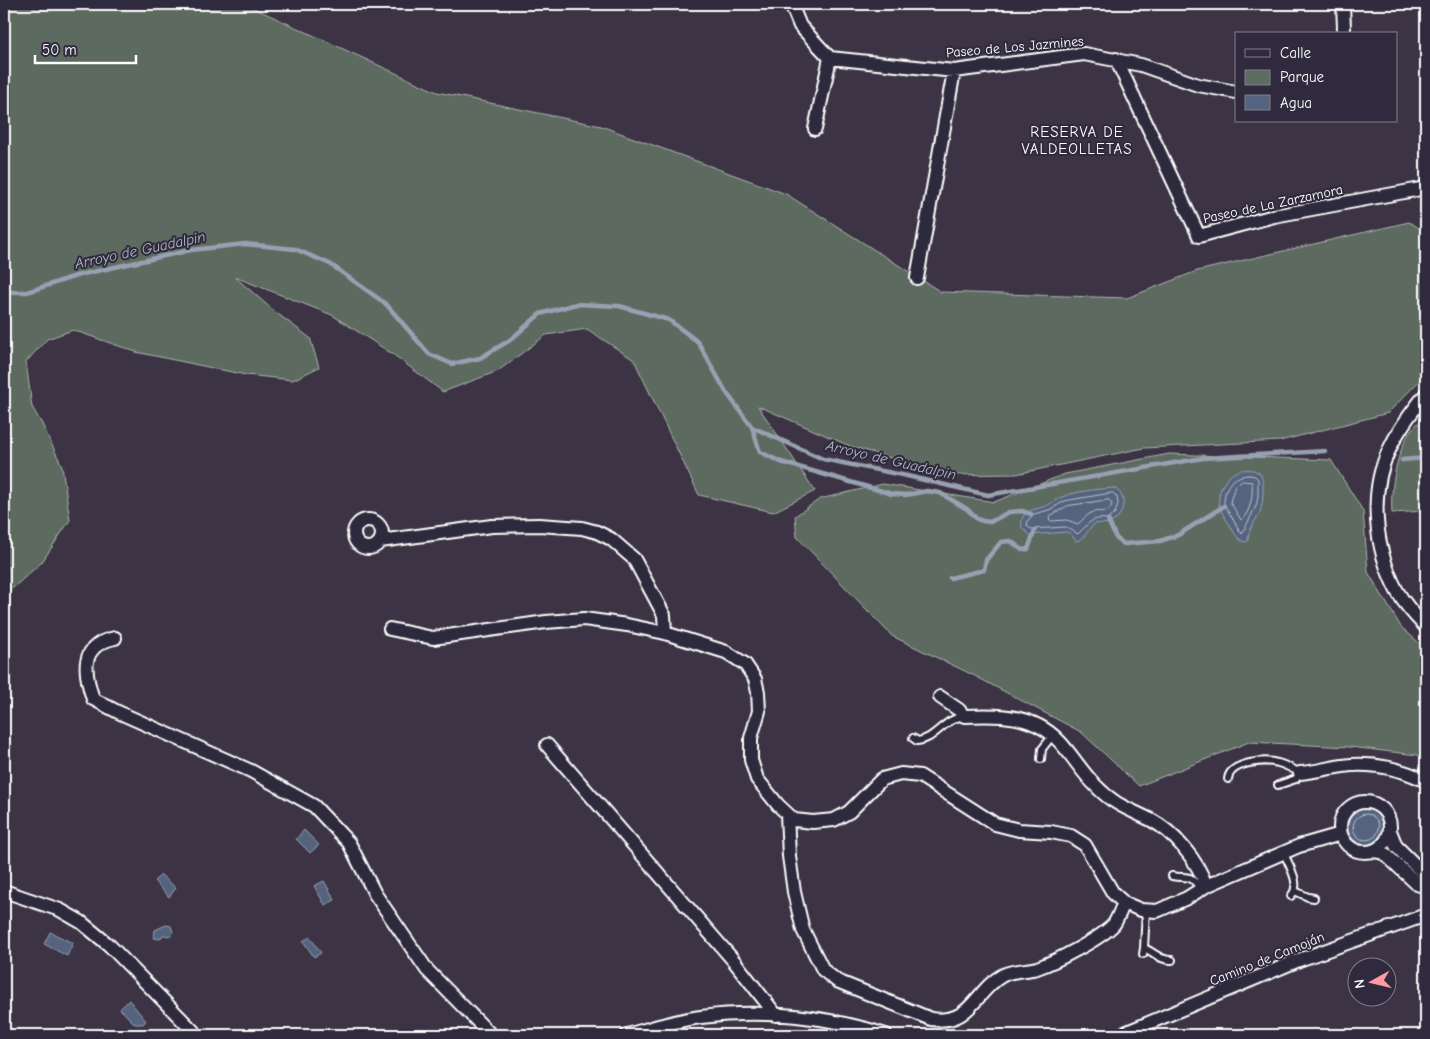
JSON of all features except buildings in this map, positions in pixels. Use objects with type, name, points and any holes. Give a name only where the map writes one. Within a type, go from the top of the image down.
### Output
[{"type":"street","points":[[791,4],[800,26],[830,58],[815,129]]},
{"type":"street","points":[[1343,4],[1343,32]]},
{"type":"street","name":"Paseo de Los Jazmines","points":[[830,58],[954,71],[1084,54],[1142,65],[1198,85],[1235,92]]},
{"type":"street","name":"Paseo de La Zarzamora","points":[[1116,59],[1199,236],[1274,216],[1426,188]]},
{"type":"street","points":[[917,278],[954,71]]},
{"type":"street","points":[[1426,394],[1414,409],[1390,448],[1382,468],[1377,518],[1380,543],[1387,567],[1398,592],[1411,612],[1426,627]]},
{"type":"street","points":[[380,541],[492,526],[539,524],[582,528],[597,532],[611,539],[634,559],[664,615],[665,633]]},
{"type":"street","points":[[390,629],[433,638],[546,622],[584,619],[665,633],[726,652],[745,664],[755,678],[759,710],[751,738],[751,760],[757,779],[794,820],[813,822],[834,820],[849,812],[882,779],[901,774],[920,776],[995,824],[1019,830],[1051,832],[1071,836],[1085,845],[1113,893],[1124,903],[1146,910],[1157,911],[1187,898],[1203,887],[1299,846],[1341,834]]},
{"type":"street","points":[[115,638],[103,641],[91,650],[87,665],[87,680],[93,699],[251,771],[314,806],[349,844],[375,894],[427,970],[492,1035]]},
{"type":"street","points":[[940,697],[969,718],[990,715],[1022,720],[1039,726],[1053,735],[1072,756],[1083,773],[1108,797],[1125,809],[1152,821],[1178,841],[1202,872],[1203,887]]},
{"type":"street","points":[[547,745],[734,961],[776,1015]]},
{"type":"street","points":[[1300,773],[1364,764],[1387,766],[1426,781]]},
{"type":"street","points":[[1426,876],[1396,846],[1390,831],[1390,823],[1384,810],[1365,801],[1351,805],[1346,810],[1340,823],[1341,834],[1351,848],[1358,851],[1372,851],[1385,854],[1416,884],[1426,887]]},
{"type":"street","points":[[787,814],[789,856],[794,892],[803,930],[823,970],[830,977],[844,984],[931,1019],[945,1021],[957,1017],[972,1006],[985,990],[1003,975],[1027,971],[1046,964],[1101,934],[1114,924],[1124,903]]},
{"type":"street","points":[[1372,851],[1384,844],[1390,831]]},
{"type":"street","points":[[4,891],[60,910],[81,922],[110,946],[197,1035]]},
{"type":"street","name":"Camino de Camoján","points":[[1120,1035],[1299,960],[1426,915]]},
{"type":"street","points":[[627,1035],[665,1024],[700,1017],[745,1013],[823,1019],[856,1025],[886,1035]]},
{"type":"lane","points":[[913,738],[917,742],[926,739],[948,721],[956,717],[969,718]]},
{"type":"lane","points":[[1041,759],[1042,749],[1053,735]]},
{"type":"lane","points":[[1228,778],[1234,768],[1256,762],[1278,763],[1300,773],[1296,779],[1278,785]]},
{"type":"lane","points":[[1284,853],[1296,881],[1293,894],[1314,898]]},
{"type":"lane","points":[[1172,876],[1191,878],[1203,887]]},
{"type":"lane","points":[[1146,910],[1143,951],[1152,951],[1162,959],[1172,960]]},
{"type":"green space","points":[[4,4],[245,4],[437,92],[601,126],[786,194],[941,292],[1127,298],[1197,271],[1409,222],[1426,232],[1426,374],[1388,413],[1280,441],[1144,448],[1016,474],[949,475],[850,446],[758,406],[815,491],[773,512],[699,495],[634,360],[587,329],[546,335],[498,371],[443,392],[394,355],[332,315],[235,277],[274,311],[310,338],[319,367],[293,380],[246,375],[136,352],[73,330],[47,339],[26,362],[32,407],[62,466],[70,520],[42,562],[4,596]]},
{"type":"green space","points":[[1426,417],[1426,511],[1392,513],[1393,481],[1398,459],[1411,430]]},
{"type":"green space","points":[[1169,454],[1331,460],[1363,511],[1368,572],[1401,627],[1426,649],[1426,756],[1350,747],[1249,742],[1139,786],[1081,732],[973,675],[892,636],[797,537],[795,516],[820,499],[883,484],[994,502],[1065,474]]},
{"type":"water","points":[[1241,470],[1257,471],[1260,473],[1263,481],[1263,500],[1260,512],[1250,529],[1248,541],[1245,542],[1236,535],[1219,504],[1221,488],[1224,483],[1231,475]]},
{"type":"water","points":[[1113,488],[1118,491],[1123,500],[1122,510],[1119,515],[1107,524],[1098,523],[1093,525],[1079,540],[1076,541],[1070,533],[1066,532],[1030,535],[1022,528],[1023,517],[1029,511],[1074,493]]},
{"type":"water","points":[[1366,809],[1373,810],[1379,814],[1383,820],[1383,834],[1379,840],[1373,844],[1366,845],[1359,844],[1353,840],[1349,834],[1348,827],[1349,820],[1353,814],[1359,810]]},
{"type":"water","points":[[304,830],[319,845],[310,853],[296,839]]},
{"type":"water","points":[[161,875],[176,888],[169,897],[154,881]]},
{"type":"water","points":[[324,881],[335,900],[325,905],[314,886]]},
{"type":"water","points":[[166,925],[171,926],[173,932],[171,936],[163,935],[160,939],[154,938],[155,930]]},
{"type":"water","points":[[50,932],[73,943],[67,956],[44,944]]},
{"type":"water","points":[[310,937],[321,953],[314,957],[303,941]]},
{"type":"water","points":[[129,1000],[146,1021],[143,1024],[135,1024],[120,1009]]},
{"type":"waterway","name":"Arroyo de Guadalpin","points":[[4,292],[27,292],[79,275],[191,250],[245,244],[295,249],[330,264],[386,304],[429,354],[452,364],[480,358],[510,340],[540,314],[576,304],[619,306],[669,320],[698,342],[726,392],[752,427],[823,459],[988,495],[1203,458],[1325,451]]},
{"type":"waterway","points":[[752,427],[760,452],[781,462],[892,494],[906,495],[927,491],[940,493],[967,509],[977,519],[983,521],[990,522],[1009,512],[1022,511],[1031,514]]},
{"type":"waterway","name":"Arroyo de Guadalpin","points":[[1402,460],[1426,458]]},
{"type":"waterway","points":[[1108,520],[1116,538],[1124,544],[1160,541],[1178,535],[1224,506]]},
{"type":"waterway","points":[[950,578],[984,570],[986,560],[1001,542],[1011,541],[1022,550],[1028,549],[1035,530]]},
{"type":"district","name":"RESERVA DE VALDEOLLETAS","points":[[1077,140]]}]
